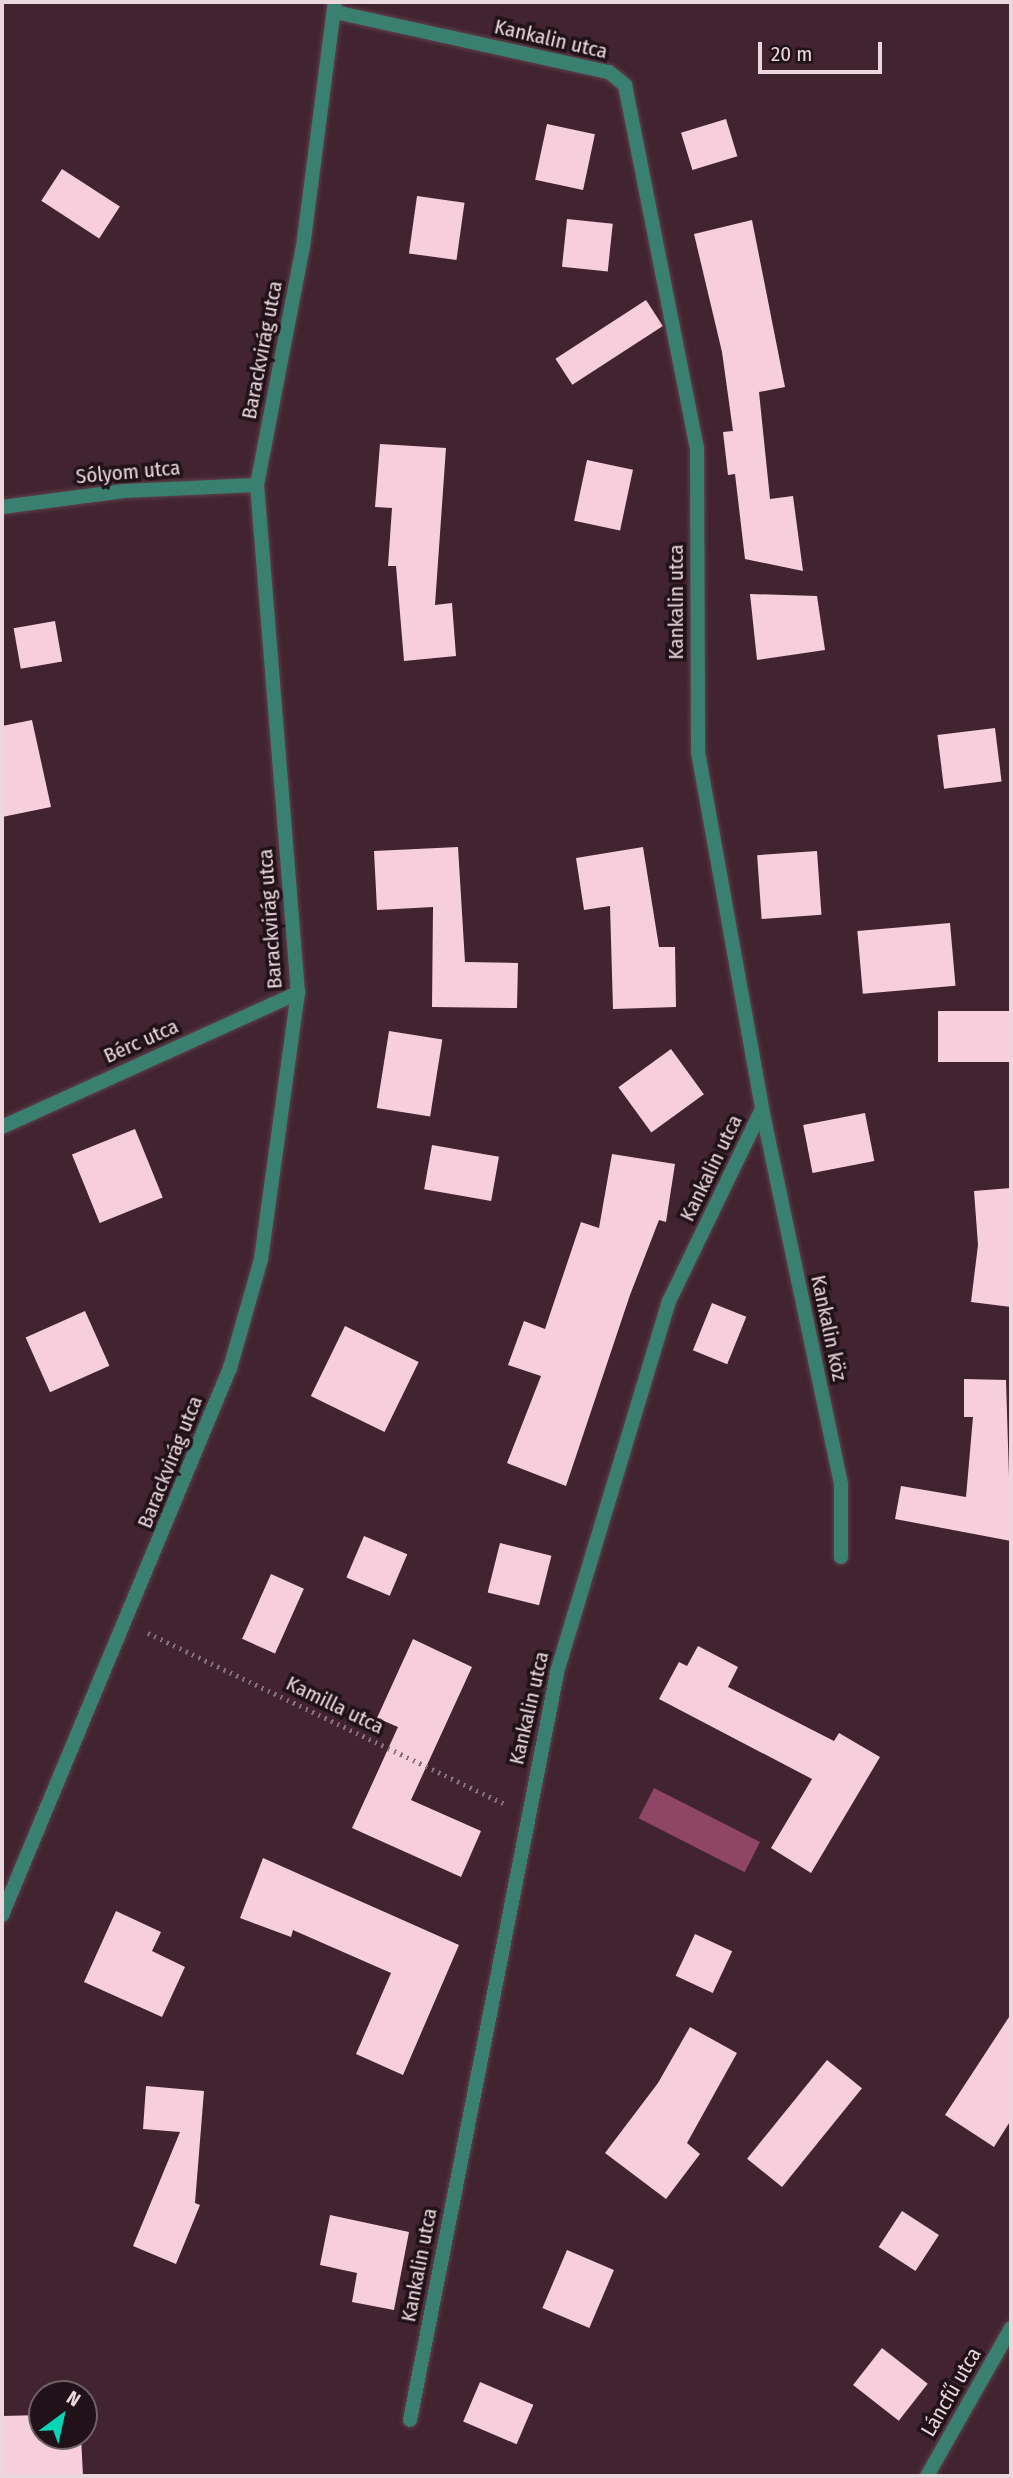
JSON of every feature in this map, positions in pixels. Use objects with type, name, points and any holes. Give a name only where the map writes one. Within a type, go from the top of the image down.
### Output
[{"type":"street","name":"Barackvirág utca","points":[[2,1914],[129,1623],[230,1368],[261,1259],[298,993],[257,485],[303,247],[335,7]]},
{"type":"street","name":"Kankalin utca","points":[[335,7],[608,72],[625,85],[697,448],[698,752],[762,1110],[669,1301],[557,1673],[527,1814],[410,2420]]},
{"type":"street","name":"Sólyom utca","points":[[2,507],[124,491],[257,485]]},
{"type":"street","name":"Bérc utca","points":[[2,1127],[298,993]]},
{"type":"street","name":"Kankalin köz","points":[[762,1110],[841,1485],[841,1557]]},
{"type":"street","name":"Láncfű utca","points":[[927,2476],[1011,2328]]},
{"type":"path","name":"Kamilla utca","points":[[129,1623],[527,1814]]},
{"type":"shaded area","points":[[654,1788],[760,1842],[745,1872],[639,1818]]},
{"type":"building","points":[[726,119],[737,156],[692,170],[681,133]]},
{"type":"building","points":[[547,124],[595,134],[583,190],[535,180]]},
{"type":"building","points":[[62,169],[120,207],[99,238],[41,201]]},
{"type":"building","points":[[417,196],[465,203],[456,260],[409,253]]},
{"type":"building","points":[[567,219],[613,224],[608,272],[562,267]]},
{"type":"building","points":[[752,220],[785,387],[759,392],[770,499],[793,496],[803,571],[745,559],[735,474],[728,475],[723,432],[733,431],[722,352],[694,234]]},
{"type":"building","points":[[646,300],[663,326],[572,385],[555,359]]},
{"type":"building","points":[[380,444],[446,448],[435,605],[452,603],[456,656],[404,661],[396,566],[388,566],[392,508],[375,507]]},
{"type":"building","points":[[587,460],[633,470],[620,530],[574,521]]},
{"type":"building","points":[[750,594],[817,596],[825,650],[757,660]]},
{"type":"building","points":[[55,621],[62,661],[21,669],[14,628]]},
{"type":"building","points":[[32,720],[51,807],[2,817],[2,726]]},
{"type":"building","points":[[995,728],[1002,782],[944,789],[937,735]]},
{"type":"building","points":[[458,847],[465,962],[518,963],[517,1008],[432,1007],[433,907],[377,910],[374,851]]},
{"type":"building","points":[[643,847],[659,947],[675,947],[676,1007],[613,1009],[610,906],[584,910],[576,858]]},
{"type":"building","points":[[817,851],[821,915],[762,919],[757,855]]},
{"type":"building","points":[[950,923],[955,986],[863,994],[857,931]]},
{"type":"building","points":[[938,1011],[1011,1011],[1011,1062],[938,1062]]},
{"type":"building","points":[[389,1031],[442,1039],[430,1116],[377,1108]]},
{"type":"building","points":[[671,1049],[704,1094],[651,1133],[618,1087]]},
{"type":"building","points":[[865,1113],[874,1161],[813,1173],[803,1125]]},
{"type":"building","points":[[135,1129],[163,1198],[100,1223],[72,1154]]},
{"type":"building","points":[[432,1145],[499,1157],[491,1201],[424,1189]]},
{"type":"building","points":[[612,1154],[675,1164],[666,1222],[659,1220],[630,1295],[566,1486],[507,1463],[541,1376],[508,1365],[524,1321],[545,1329],[581,1222],[599,1228]]},
{"type":"building","points":[[1011,1188],[1011,1307],[971,1302],[978,1245],[974,1191]]},
{"type":"building","points":[[712,1303],[746,1317],[727,1364],[693,1350]]},
{"type":"building","points":[[85,1311],[109,1366],[50,1392],[26,1337]]},
{"type":"building","points":[[345,1326],[419,1362],[385,1432],[311,1396]]},
{"type":"building","points":[[964,1379],[1006,1380],[1011,1541],[895,1519],[901,1486],[966,1497],[973,1417],[964,1417]]},
{"type":"building","points":[[364,1536],[407,1554],[390,1596],[346,1577]]},
{"type":"building","points":[[500,1543],[551,1556],[539,1605],[488,1592]]},
{"type":"building","points":[[271,1574],[304,1589],[275,1654],[242,1639]]},
{"type":"building","points":[[413,1639],[472,1667],[411,1800],[481,1831],[461,1877],[352,1828],[398,1727],[377,1718]]},
{"type":"building","points":[[698,1646],[738,1667],[728,1687],[834,1741],[839,1733],[880,1757],[811,1873],[771,1848],[812,1779],[659,1699],[679,1662],[687,1666]]},
{"type":"building","points":[[263,1858],[459,1945],[403,2075],[356,2054],[391,1973],[293,1930],[291,1937],[240,1918]]},
{"type":"building","points":[[116,1911],[161,1932],[152,1951],[185,1967],[162,2017],[84,1982]]},
{"type":"building","points":[[695,1934],[732,1951],[713,1993],[676,1976]]},
{"type":"building","points":[[1011,2014],[1011,2120],[994,2147],[945,2115]]},
{"type":"building","points":[[690,2027],[737,2053],[687,2143],[700,2154],[666,2199],[605,2153],[658,2083]]},
{"type":"building","points":[[827,2060],[862,2088],[782,2187],[747,2159]]},
{"type":"building","points":[[146,2086],[204,2091],[195,2203],[200,2205],[176,2264],[133,2246],[180,2132],[143,2129]]},
{"type":"building","points":[[902,2211],[939,2235],[915,2271],[879,2247]]},
{"type":"building","points":[[330,2215],[409,2232],[394,2310],[352,2302],[357,2273],[320,2265]]},
{"type":"building","points":[[567,2250],[614,2270],[589,2328],[542,2308]]},
{"type":"building","points":[[882,2348],[928,2384],[899,2421],[853,2385]]},
{"type":"building","points":[[480,2382],[533,2405],[517,2444],[463,2422]]},
{"type":"building","points":[[28,2415],[28,2450],[82,2450],[83,2476],[3,2476],[2,2416]]}]
